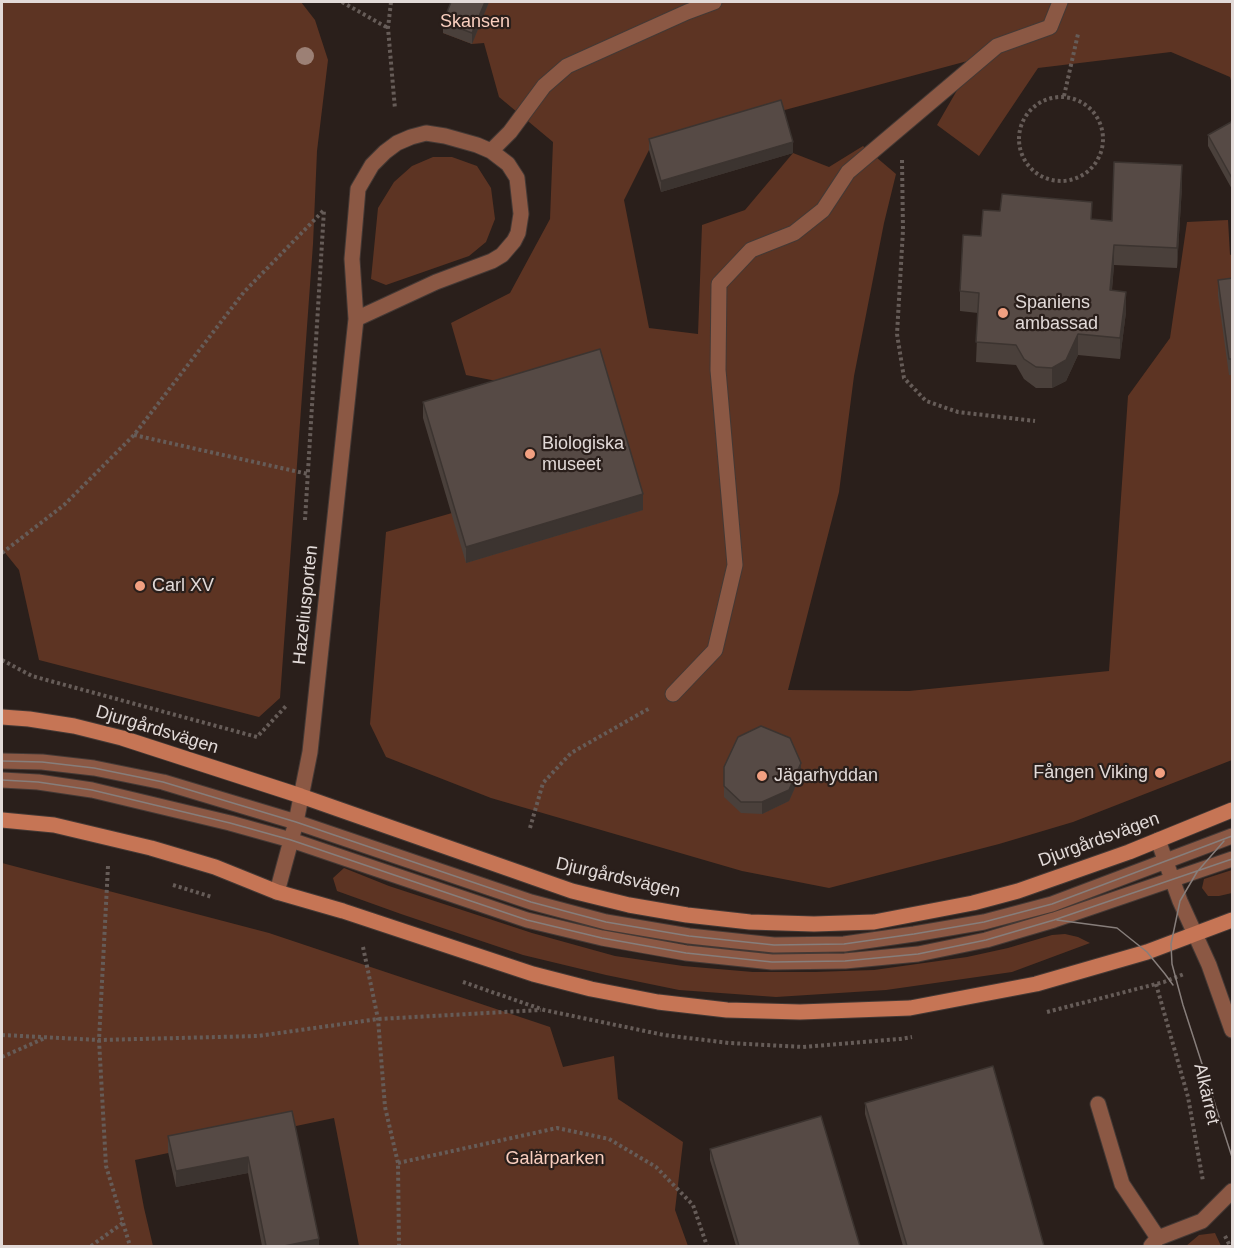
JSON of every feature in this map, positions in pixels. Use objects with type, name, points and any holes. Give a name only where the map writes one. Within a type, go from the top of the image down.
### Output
[{"type":"street","points":[[491,151],[510,132],[544,86],[567,66],[714,2]]},
{"type":"street","points":[[673,694],[715,650],[735,565],[717,370],[719,284],[751,250],[794,233],[823,210],[848,172],[997,46],[1050,27],[1060,2]]},
{"type":"street","name":"Hazeliusporten","points":[[277,892],[296,822],[312,740],[356,319],[352,260],[358,189],[372,165],[385,152],[397,143],[426,133],[462,140],[491,151],[508,164],[517,178],[521,214],[514,241],[502,255],[356,319]]},
{"type":"street","name":"Djurgårdsvägen","points":[[2,717],[74,726],[122,738],[301,796],[572,891],[629,905],[687,915],[750,922],[814,924],[874,922],[973,903],[1018,891],[1233,810]]},
{"type":"street","points":[[2,761],[42,762],[94,768],[163,782],[296,822],[531,902],[606,922],[689,936],[774,945],[844,944],[984,922],[1052,904],[1233,836]]},
{"type":"street","points":[[2,780],[92,789],[230,823],[291,840],[527,920],[602,938],[686,953],[772,962],[845,961],[918,954],[998,937],[1233,859]]},
{"type":"street","points":[[2,820],[54,825],[151,848],[215,867],[277,892],[343,911],[533,974],[591,989],[658,1002],[727,1010],[800,1012],[910,1008],[1036,984],[1147,952],[1233,920]]},
{"type":"street","points":[[1158,840],[1180,901],[1209,965],[1233,1030]]},
{"type":"street","points":[[1098,1104],[1122,1184],[1155,1242],[1202,1221],[1233,1191]]},
{"type":"path","points":[[342,2],[388,28]]},
{"type":"path","points":[[392,2],[388,28],[396,109]]},
{"type":"path","points":[[1064,96],[1078,33]]},
{"type":"path","points":[[1064,96],[1077,99],[1097,116],[1103,128],[1103,142],[1101,155],[1084,175],[1071,180],[1058,181],[1044,178],[1032,170],[1023,158],[1019,143],[1020,129],[1026,115],[1036,104],[1049,98],[1064,96]]},
{"type":"path","points":[[902,127],[903,230],[897,334],[904,378],[926,401],[958,412],[1035,421]]},
{"type":"path","points":[[2,553],[64,505],[134,435],[244,292],[324,210],[305,521]]},
{"type":"path","points":[[134,435],[308,474]]},
{"type":"path","points":[[2,660],[32,676],[257,737],[292,700]]},
{"type":"path","points":[[530,828],[543,783],[571,753],[673,694]]},
{"type":"path","points":[[117,839],[108,865],[99,1040],[106,1167],[130,1246]]},
{"type":"path","points":[[363,947],[378,1019],[385,1107],[398,1163],[399,1246]]},
{"type":"path","name":"Alkärret","points":[[1156,984],[1188,1097],[1206,1189]]},
{"type":"path","points":[[2,1035],[99,1040],[258,1036],[378,1019],[544,1010]]},
{"type":"path","points":[[2,1057],[46,1038]]},
{"type":"path","points":[[398,1163],[557,1128],[609,1139],[656,1167],[693,1205],[707,1246]]},
{"type":"path","points":[[92,1246],[123,1223]]},
{"type":"path","points":[[1222,1227],[1230,1246]]},
{"type":"green space","points":[[2,2],[301,2],[315,20],[328,60],[317,151],[313,244],[280,698],[259,717],[39,660],[19,570],[2,549]]},
{"type":"green space","name":"Skansen","points":[[456,2],[1232,2],[1232,84],[1230,77],[1171,52],[1038,68],[979,156],[937,125],[975,59],[781,111],[649,150],[624,200],[649,328],[698,334],[702,225],[745,210],[793,153],[829,167],[863,146],[896,174],[854,376],[839,492],[788,690],[909,691],[1109,671],[1128,396],[1170,338],[1187,222],[1228,220],[1230,255],[1232,254],[1232,760],[1073,822],[999,844],[829,888],[742,871],[491,798],[386,757],[370,724],[386,532],[452,513],[527,387],[466,375],[451,323],[510,293],[550,219],[553,142],[499,97],[484,43],[472,44],[443,33]]},
{"type":"green space","points":[[433,157],[452,157],[477,166],[491,188],[495,219],[486,242],[469,256],[386,285],[371,279],[378,208],[394,182],[412,166]]},
{"type":"green space","name":"Galärparken","points":[[2,863],[269,933],[550,1027],[563,1067],[614,1056],[618,1099],[683,1142],[675,1210],[688,1246],[359,1246],[334,1118],[135,1160],[153,1246],[2,1246]]},
{"type":"green space","points":[[344,868],[389,886],[532,933],[615,956],[683,966],[753,972],[874,970],[967,957],[1052,935],[1065,934],[1090,943],[1012,972],[886,990],[776,997],[679,990],[523,955],[337,891],[333,878]]},
{"type":"green space","points":[[1232,870],[1232,893],[1208,896],[1202,888],[1204,879]]},
{"type":"green space","points":[[1215,1233],[1221,1246],[1186,1246],[1199,1235]]},
{"type":"building","points":[[451,2],[485,2],[472,33],[443,22]]},
{"type":"building","points":[[781,100],[793,142],[661,181],[649,139]]},
{"type":"building","points":[[1233,121],[1233,180],[1208,135]]},
{"type":"building","points":[[1114,162],[1182,165],[1177,248],[1114,245],[1110,290],[1126,292],[1120,338],[1078,334],[1066,360],[1052,368],[1036,367],[1024,359],[1016,345],[976,342],[979,293],[960,291],[963,235],[981,236],[983,210],[1000,211],[1002,194],[1092,202],[1091,219],[1112,221]]},
{"type":"building","points":[[1233,278],[1233,359],[1229,359],[1218,280]]},
{"type":"building","name":"Biologiska museet","points":[[600,349],[643,494],[466,547],[423,402]]},
{"type":"building","name":"Jägarhyddan","points":[[761,726],[790,738],[801,763],[789,790],[762,802],[741,802],[724,786],[724,767],[738,737]]},
{"type":"building","points":[[993,1066],[1044,1246],[907,1246],[865,1103]]},
{"type":"building","points":[[292,1111],[319,1239],[284,1246],[266,1246],[248,1157],[176,1171],[168,1136]]},
{"type":"building","points":[[821,1116],[860,1246],[739,1246],[710,1149]]},
{"type":"tram line","points":[[2,761],[42,762],[94,768],[163,782],[296,822],[531,902],[606,922],[689,936],[774,945],[844,944],[984,922],[1052,904],[1232,836]]},
{"type":"tram line","points":[[2,780],[38,782],[92,790],[230,823],[291,840],[527,920],[602,938],[686,953],[772,962],[845,961],[918,954],[986,940],[1054,920],[1232,859]]},
{"type":"tram line","points":[[1224,841],[1197,872],[1180,901],[1171,944],[1172,964],[1183,1005],[1232,1157]]},
{"type":"tram line","points":[[1057,920],[1117,928],[1147,952],[1173,985]]},
{"type":"place","name":"Spaniens ambassad","points":[[1003,313]]},
{"type":"place","name":"Biologiska museet","points":[[530,454]]},
{"type":"place","name":"Carl XV","points":[[140,586]]},
{"type":"place","name":"Fången Viking","points":[[1160,773]]},
{"type":"place","name":"Jägarhyddan","points":[[762,776]]}]
